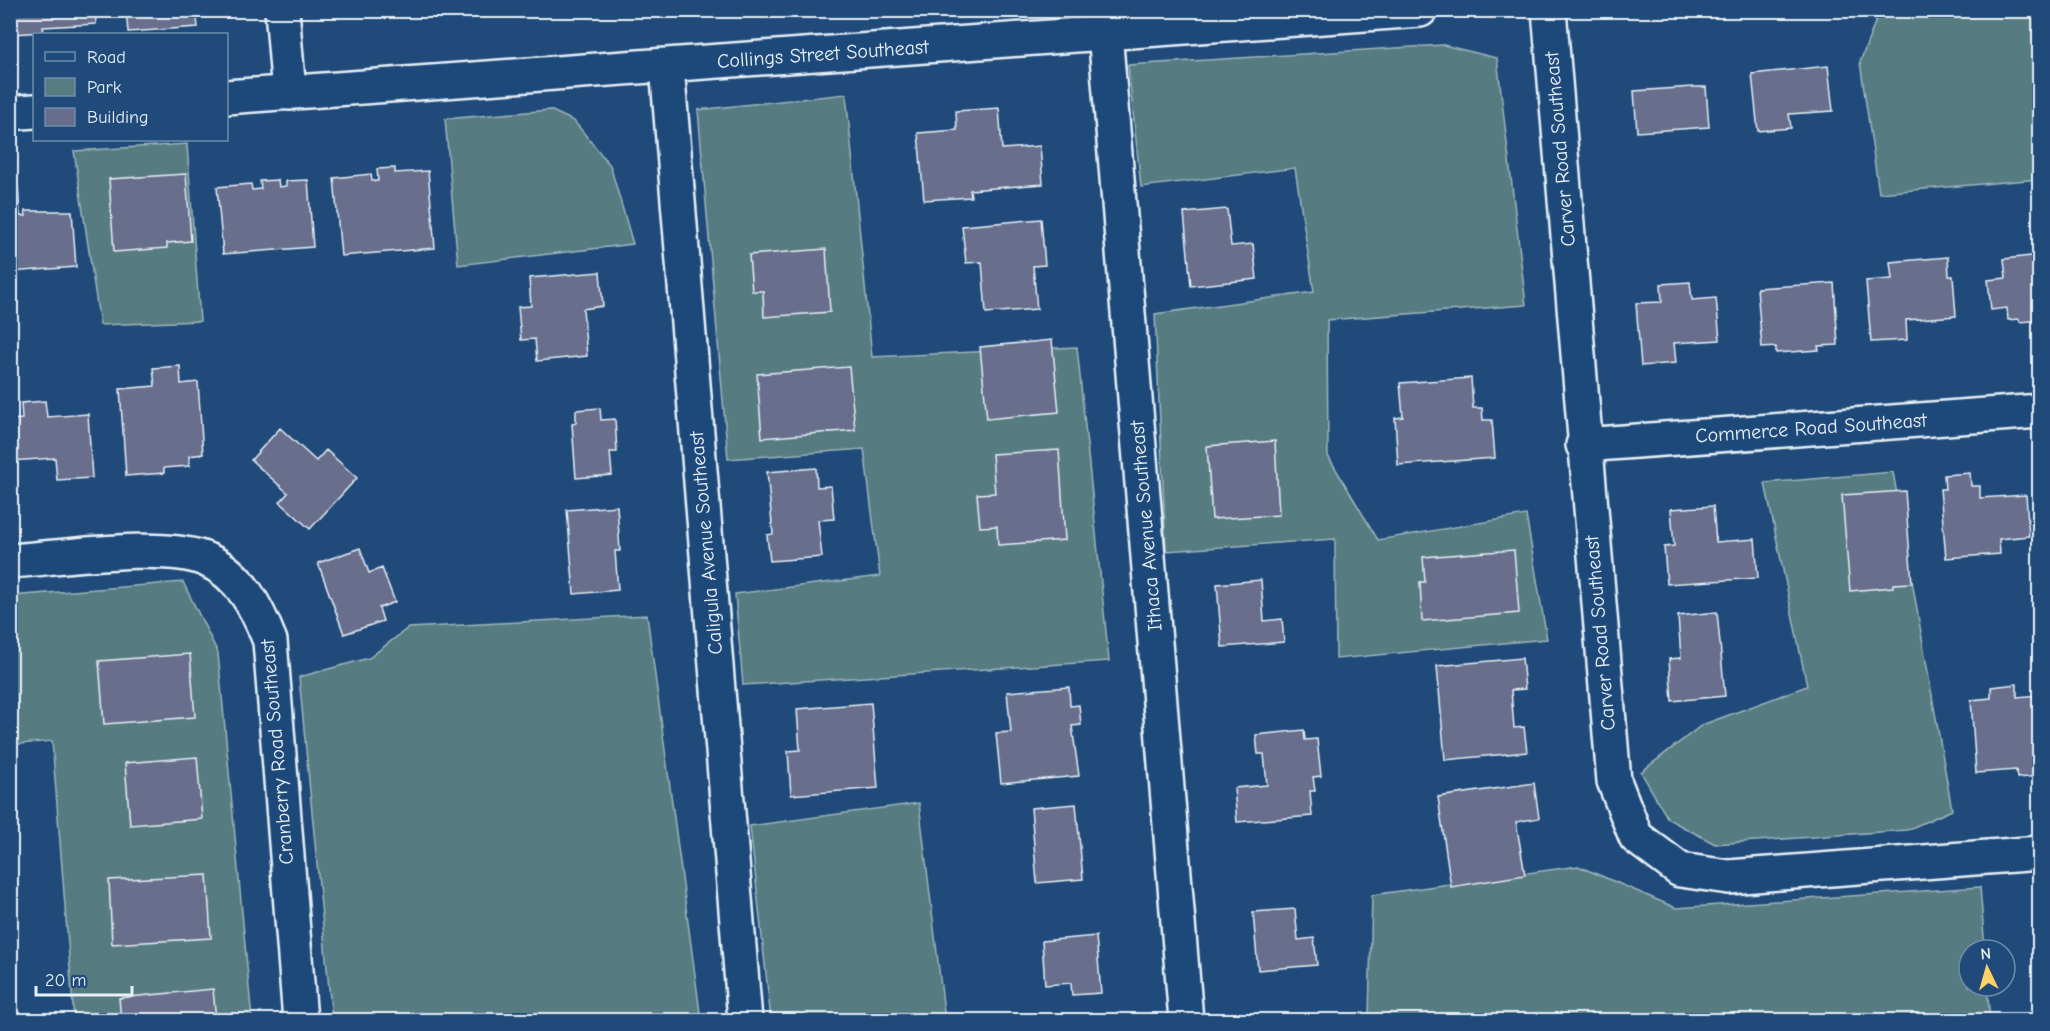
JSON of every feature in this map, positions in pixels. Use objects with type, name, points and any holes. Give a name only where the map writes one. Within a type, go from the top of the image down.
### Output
[{"type":"street","points":[[282,10],[289,93]]},
{"type":"street","name":"Collings Street Southeast","points":[[228,97],[1420,10]]},
{"type":"street","name":"Carver Road Southeast","points":[[1549,10],[1583,444],[1614,781],[1636,837],[1680,870],[1729,877],[2040,853]]},
{"type":"street","name":"Ithaca Avenue Southeast","points":[[1105,32],[1186,1020]]},
{"type":"street","name":"Caligula Avenue Southeast","points":[[667,66],[745,1020]]},
{"type":"street","points":[[10,113],[33,111]]},
{"type":"street","name":"Commerce Road Southeast","points":[[1583,444],[2040,411]]},
{"type":"street","name":"Cranberry Road Southeast","points":[[10,561],[157,550],[206,559],[239,584],[257,609],[270,641],[300,1020]]},
{"type":"green space","points":[[1924,11],[2039,11],[2039,179],[1879,193],[1860,62],[1878,15]]},
{"type":"green space","points":[[1443,45],[1497,58],[1526,305],[1327,320],[1328,456],[1378,540],[1526,515],[1547,639],[1336,659],[1335,539],[1166,551],[1155,314],[1314,292],[1295,168],[1141,187],[1128,65]]},
{"type":"green space","points":[[846,94],[872,357],[1077,347],[1109,661],[743,685],[735,594],[880,576],[864,449],[728,459],[698,110]]},
{"type":"green space","points":[[550,110],[574,121],[610,165],[633,244],[458,265],[445,119]]},
{"type":"green space","points":[[187,144],[200,321],[100,325],[74,151]]},
{"type":"green space","points":[[1893,472],[1952,810],[1907,830],[1715,844],[1668,819],[1641,772],[1702,725],[1807,686],[1765,483]]},
{"type":"green space","points":[[183,582],[218,653],[252,1020],[74,1020],[52,741],[11,745],[11,596]]},
{"type":"green space","points":[[647,615],[701,1020],[332,1020],[299,677],[369,658],[408,628]]},
{"type":"green space","points":[[919,803],[945,1020],[771,1020],[750,826]]},
{"type":"green space","points":[[1578,866],[1676,908],[1980,887],[1984,938],[1957,938],[1957,998],[1988,998],[1990,1020],[1365,1020],[1369,1016],[1372,895]]},
{"type":"building","points":[[11,10],[95,10],[96,24],[43,27],[44,32],[13,34]]},
{"type":"building","points":[[126,10],[196,10],[198,27],[128,32]]},
{"type":"building","points":[[1828,66],[1833,111],[1789,114],[1791,128],[1758,131],[1752,74]]},
{"type":"building","points":[[1706,87],[1709,127],[1637,132],[1634,91]]},
{"type":"building","points":[[999,108],[1002,149],[1040,146],[1043,184],[970,190],[971,197],[924,200],[918,133],[957,130],[956,111]]},
{"type":"building","points":[[395,168],[395,173],[428,171],[435,248],[341,256],[334,178],[371,174],[372,181],[378,181],[377,169]]},
{"type":"building","points":[[186,174],[191,241],[167,243],[167,248],[114,252],[109,179]]},
{"type":"building","points":[[278,180],[279,187],[286,186],[286,181],[308,180],[313,247],[223,254],[217,187],[251,184],[252,190],[261,189],[260,181]]},
{"type":"building","points":[[10,186],[18,186],[20,216],[26,216],[25,211],[72,211],[76,267],[10,272]]},
{"type":"building","points":[[1227,209],[1231,246],[1253,244],[1257,279],[1191,286],[1184,213]]},
{"type":"building","points":[[1041,219],[1045,265],[1033,266],[1037,309],[986,313],[982,262],[966,263],[962,226]]},
{"type":"building","points":[[826,249],[830,312],[764,317],[763,291],[752,291],[749,255]]},
{"type":"building","points":[[2040,255],[2040,320],[2020,322],[2019,319],[2008,320],[2007,308],[1991,310],[1988,280],[2006,278],[2004,259]]},
{"type":"building","points":[[1948,257],[1949,276],[1953,276],[1956,316],[1906,320],[1907,340],[1871,342],[1866,281],[1892,279],[1890,262]]},
{"type":"building","points":[[600,272],[603,306],[583,309],[587,356],[537,361],[535,339],[521,340],[518,307],[531,306],[529,278]]},
{"type":"building","points":[[1690,282],[1692,300],[1716,298],[1720,340],[1674,343],[1676,363],[1641,366],[1636,303],[1662,302],[1661,284]]},
{"type":"building","points":[[1834,283],[1838,345],[1818,346],[1819,350],[1776,353],[1776,347],[1762,348],[1757,288]]},
{"type":"building","points":[[1052,340],[1059,412],[987,419],[980,347]]},
{"type":"building","points":[[180,366],[181,384],[198,382],[203,454],[189,456],[189,466],[164,468],[164,473],[126,476],[120,389],[155,386],[153,368]]},
{"type":"building","points":[[849,367],[855,430],[762,438],[757,374]]},
{"type":"building","points":[[1471,378],[1473,408],[1482,408],[1483,420],[1492,420],[1495,458],[1398,465],[1395,418],[1403,417],[1400,383]]},
{"type":"building","points":[[45,401],[47,417],[88,414],[92,478],[57,480],[55,458],[10,461],[10,420],[22,419],[21,403]]},
{"type":"building","points":[[600,408],[601,420],[615,419],[617,452],[610,452],[612,475],[576,478],[572,424],[576,423],[576,410]]},
{"type":"building","points":[[280,428],[316,461],[326,450],[357,478],[310,529],[280,502],[288,493],[251,460]]},
{"type":"building","points":[[1275,441],[1279,515],[1212,519],[1207,446]]},
{"type":"building","points":[[1059,450],[1065,540],[998,545],[997,526],[980,527],[977,494],[995,493],[992,454]]},
{"type":"building","points":[[816,468],[817,487],[831,486],[834,519],[818,520],[822,557],[770,561],[767,535],[773,534],[767,472]]},
{"type":"building","points":[[1970,473],[1971,486],[1980,486],[1980,498],[2026,495],[2029,536],[1999,539],[2000,554],[1946,558],[1940,489],[1945,489],[1944,475]]},
{"type":"building","points":[[1905,491],[1912,583],[1850,591],[1842,495]]},
{"type":"building","points":[[617,506],[620,551],[615,551],[618,590],[574,594],[567,510]]},
{"type":"building","points":[[1713,506],[1716,542],[1755,539],[1758,578],[1667,584],[1664,547],[1674,546],[1671,509]]},
{"type":"building","points":[[360,548],[369,573],[382,568],[395,602],[379,608],[383,621],[344,634],[318,563]]},
{"type":"building","points":[[1514,550],[1519,613],[1422,621],[1420,582],[1425,582],[1423,557]]},
{"type":"building","points":[[1261,580],[1264,621],[1282,619],[1284,642],[1222,647],[1217,584]]},
{"type":"building","points":[[1717,612],[1725,696],[1672,701],[1669,659],[1681,658],[1678,616]]},
{"type":"building","points":[[190,654],[195,717],[104,724],[99,661]]},
{"type":"building","points":[[1522,658],[1525,689],[1511,690],[1514,728],[1524,727],[1527,752],[1445,760],[1437,666]]},
{"type":"building","points":[[2017,684],[2017,697],[2040,695],[2040,776],[2017,778],[2016,770],[1976,773],[1971,700],[1991,698],[1991,687]]},
{"type":"building","points":[[1069,687],[1070,706],[1079,705],[1081,725],[1072,726],[1079,776],[1001,783],[996,733],[1011,732],[1007,692]]},
{"type":"building","points":[[871,703],[878,788],[791,795],[788,751],[800,750],[797,709]]},
{"type":"building","points":[[1304,730],[1305,740],[1317,739],[1321,776],[1313,777],[1315,791],[1310,791],[1312,816],[1237,822],[1234,788],[1267,785],[1264,754],[1258,754],[1256,735]]},
{"type":"building","points":[[197,757],[202,819],[130,825],[125,763]]},
{"type":"building","points":[[1534,783],[1539,818],[1516,822],[1525,875],[1451,887],[1438,797]]},
{"type":"building","points":[[1076,804],[1083,879],[1037,883],[1031,808]]},
{"type":"building","points":[[207,875],[211,938],[112,944],[109,880]]},
{"type":"building","points":[[10,885],[15,885],[17,904],[10,905]]},
{"type":"building","points":[[1295,909],[1298,940],[1314,938],[1317,965],[1258,970],[1253,912]]},
{"type":"building","points":[[1096,936],[1101,993],[1072,995],[1071,983],[1045,985],[1042,941]]},
{"type":"building","points":[[213,989],[216,1020],[121,1020],[119,998]]}]
